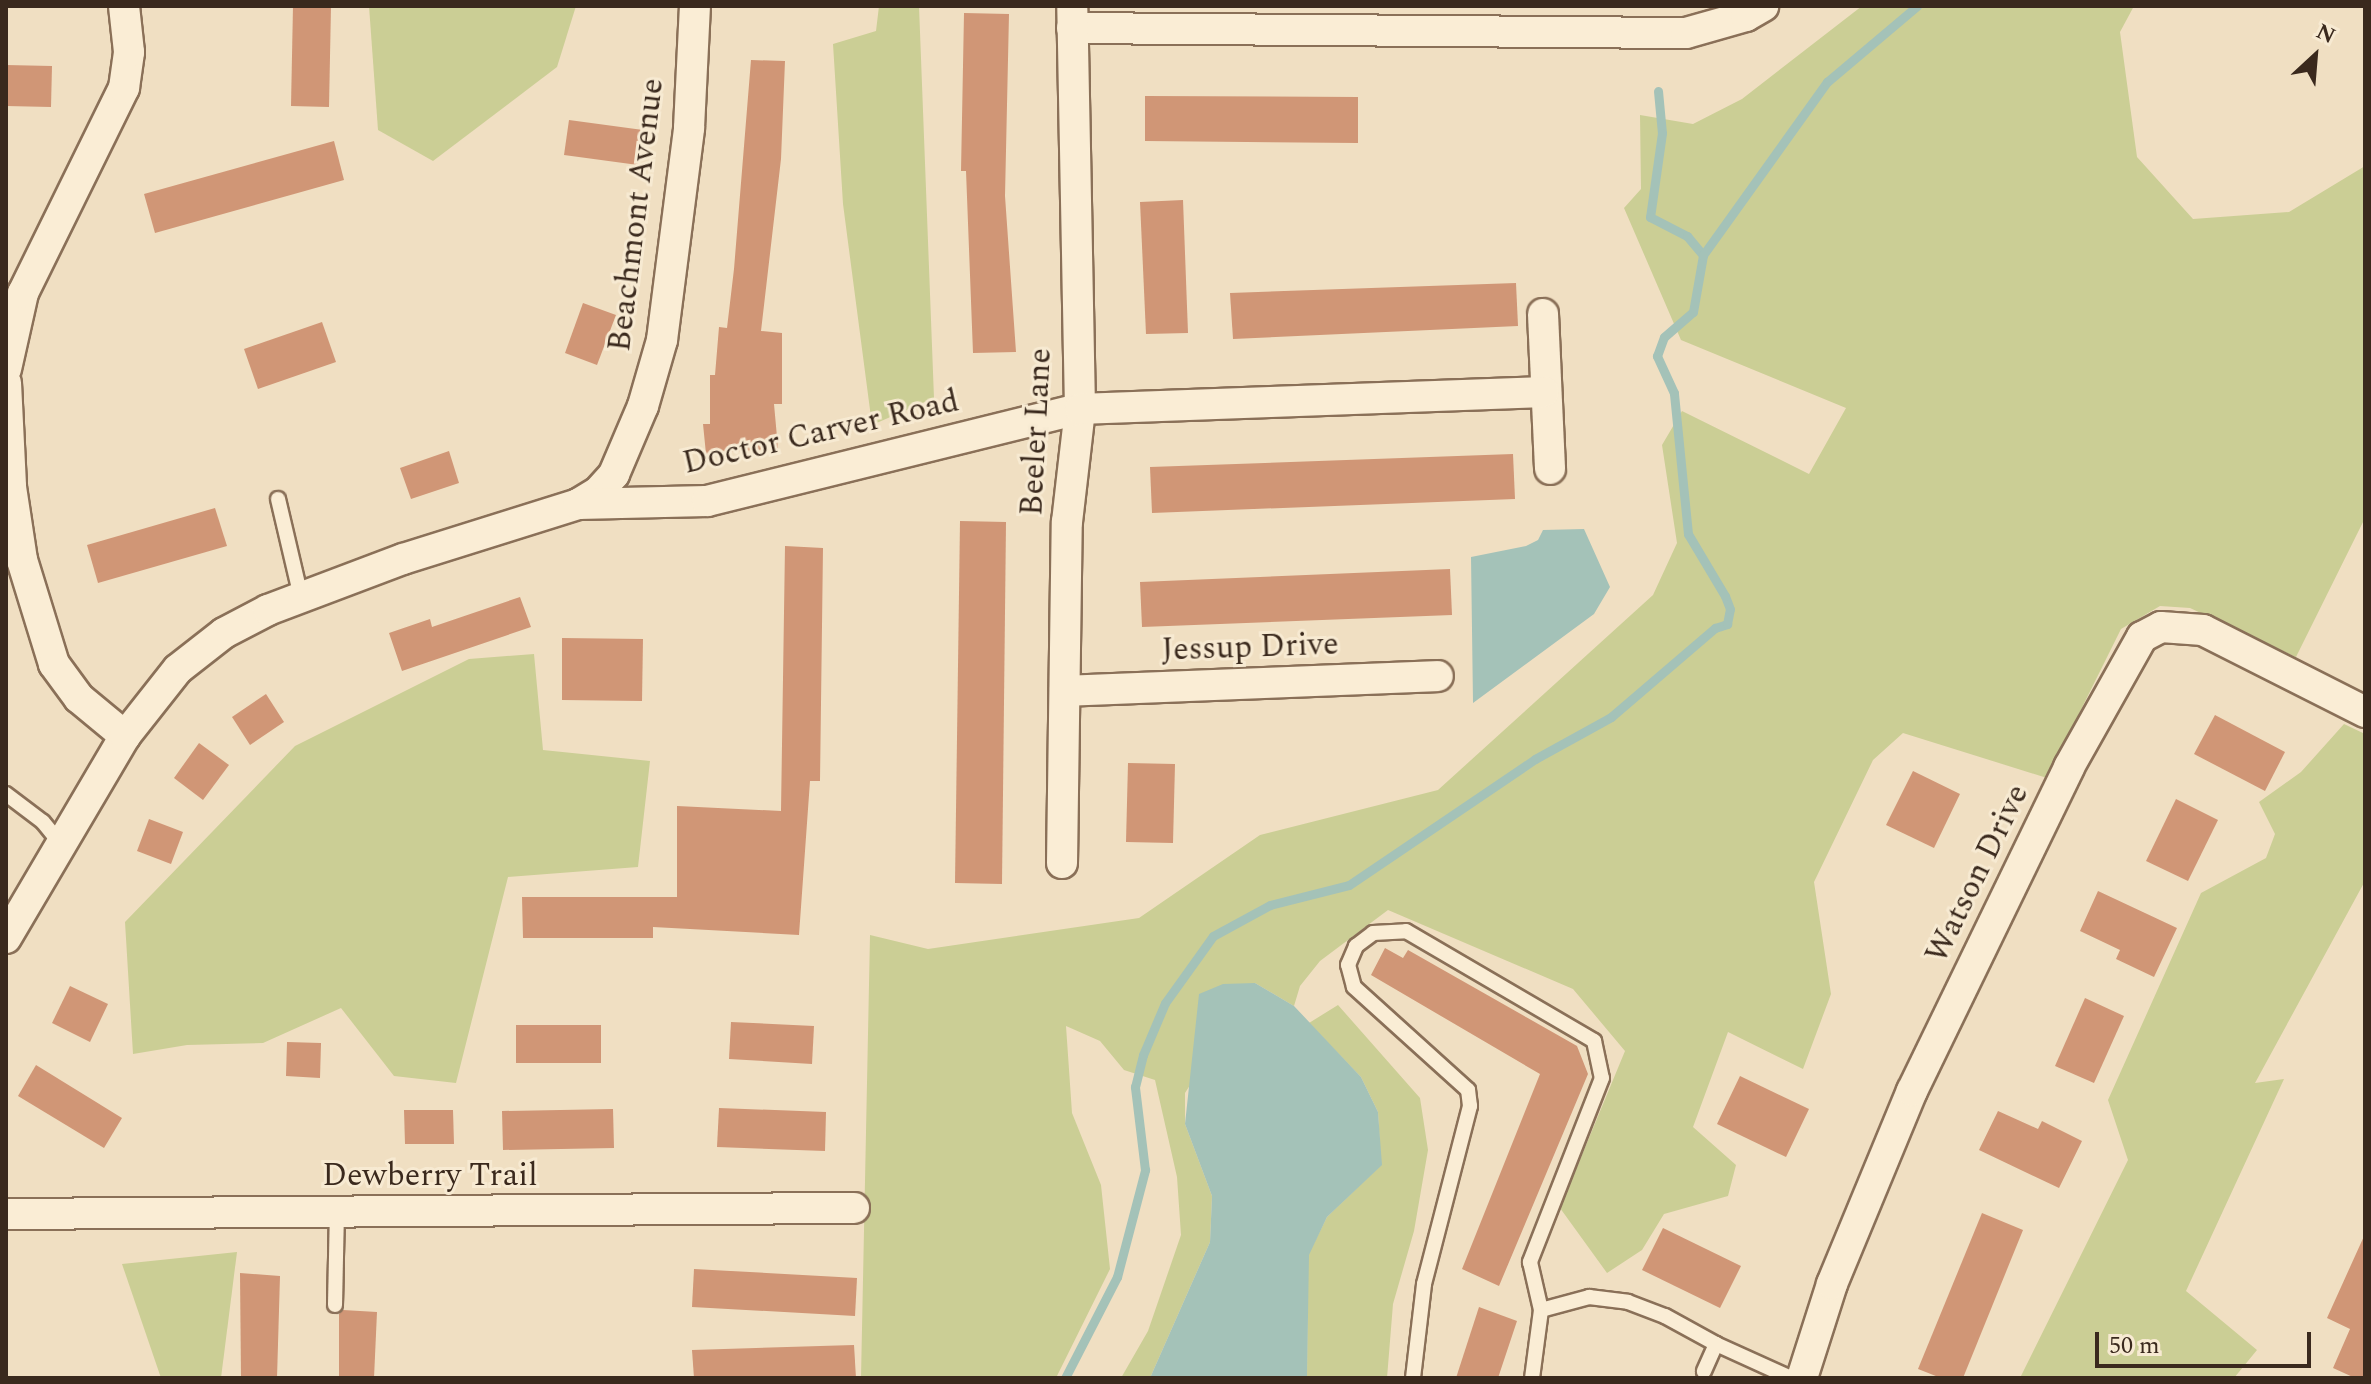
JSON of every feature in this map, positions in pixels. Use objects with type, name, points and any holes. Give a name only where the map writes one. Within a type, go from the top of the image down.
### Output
[{"type":"street","points":[[6,369],[15,289],[124,88],[129,52],[124,6]]},
{"type":"street","name":"Beachmont Avenue","points":[[578,504],[598,492],[614,474],[643,406],[662,340],[689,128],[695,6]]},
{"type":"street","points":[[1072,17],[1686,33],[1746,16],[1763,6]]},
{"type":"street","name":"Beeler Lane","points":[[1062,863],[1067,522],[1080,409],[1072,17]]},
{"type":"street","points":[[1543,314],[1544,392],[1550,469]]},
{"type":"street","name":"Doctor Carver Road","points":[[6,938],[125,736],[178,669],[224,633],[301,597],[578,504],[707,501],[1080,409],[1544,392]]},
{"type":"street","points":[[6,403],[11,487],[22,560],[54,664],[79,698],[125,736]]},
{"type":"street","name":"Watson Drive","points":[[1802,1378],[1832,1284],[1912,1091],[2069,767],[2142,637],[2161,627],[2203,630],[2365,712]]},
{"type":"street","name":"Jessup Drive","points":[[1065,691],[1438,676]]},
{"type":"street","name":"Dewberry Trail","points":[[6,1214],[854,1208]]},
{"type":"lane","points":[[278,499],[301,597]]},
{"type":"lane","points":[[6,794],[43,822],[61,844]]},
{"type":"lane","points":[[1413,1378],[1424,1284],[1470,1106],[1468,1090],[1354,987],[1348,965],[1356,946],[1373,933],[1406,931],[1594,1041],[1602,1078],[1530,1262],[1541,1310],[1532,1378]]},
{"type":"lane","points":[[335,1305],[337,1213]]},
{"type":"lane","points":[[1541,1310],[1589,1297],[1628,1302],[1791,1378]]},
{"type":"lane","points":[[1704,1371],[1716,1344]]},
{"type":"green space","points":[[369,6],[576,6],[557,67],[433,161],[378,130]]},
{"type":"green space","points":[[879,6],[919,6],[934,398],[872,425],[843,204],[833,44],[876,31]]},
{"type":"green space","points":[[1862,6],[2134,6],[2120,32],[2137,157],[2193,219],[2289,212],[2365,166],[2365,518],[2296,657],[2190,608],[2160,606],[2121,629],[2047,778],[1903,733],[1873,760],[1814,882],[1831,994],[1803,1069],[1728,1032],[1693,1127],[1736,1165],[1728,1196],[1664,1214],[1642,1250],[1607,1273],[1560,1208],[1625,1051],[1573,989],[1388,910],[1320,961],[1300,986],[1294,1006],[1255,983],[1185,1093],[1185,1124],[1212,1196],[1210,1242],[1150,1378],[1121,1378],[1148,1331],[1181,1235],[1177,1177],[1155,1080],[1124,1070],[1100,1041],[1066,1026],[1072,1113],[1101,1185],[1110,1269],[1056,1378],[861,1378],[870,935],[928,949],[1139,918],[1260,835],[1438,790],[1653,595],[1677,543],[1662,445],[1682,411],[1809,474],[1846,408],[1681,340],[1624,208],[1641,189],[1640,115],[1693,124],[1742,99]]},
{"type":"green space","points":[[534,654],[543,750],[650,761],[638,867],[508,877],[456,1083],[394,1076],[341,1008],[263,1043],[187,1045],[133,1054],[125,922],[295,746],[469,659]]},
{"type":"green space","points":[[2344,724],[2365,734],[2365,881],[2255,1083],[2284,1079],[2186,1291],[2257,1350],[2234,1378],[2020,1378],[2128,1160],[2108,1100],[2201,893],[2266,858],[2275,834],[2259,802],[2301,772]]},
{"type":"green space","points":[[1338,1005],[1420,1098],[1428,1150],[1414,1231],[1393,1304],[1387,1378],[1307,1378],[1308,1255],[1327,1217],[1381,1165],[1378,1112],[1361,1077],[1309,1023]]},
{"type":"green space","points":[[237,1252],[221,1378],[161,1378],[122,1264]]},
{"type":"water","points":[[1584,529],[1610,587],[1594,614],[1473,703],[1471,557],[1526,546],[1538,540],[1543,530]]},
{"type":"water","points":[[1255,983],[1294,1006],[1361,1077],[1378,1112],[1382,1165],[1327,1217],[1309,1255],[1307,1378],[1150,1378],[1210,1242],[1212,1196],[1185,1124],[1199,994],[1223,984]]},
{"type":"building","points":[[293,6],[331,6],[329,107],[291,106]]},
{"type":"building","points":[[964,13],[1009,14],[1005,196],[1016,352],[973,353],[966,171],[961,171]]},
{"type":"building","points":[[751,60],[785,61],[781,159],[761,331],[782,333],[782,404],[774,404],[778,448],[706,454],[703,424],[710,424],[710,375],[715,375],[719,327],[727,328],[734,269]]},
{"type":"building","points":[[6,65],[52,66],[51,107],[6,106]]},
{"type":"building","points":[[1145,96],[1358,97],[1358,143],[1145,141]]},
{"type":"building","points":[[569,120],[643,130],[638,165],[564,155]]},
{"type":"building","points":[[334,141],[344,180],[155,233],[144,194]]},
{"type":"building","points":[[1183,200],[1188,333],[1146,334],[1140,202]]},
{"type":"building","points":[[1516,283],[1518,326],[1233,339],[1230,293]]},
{"type":"building","points":[[583,303],[616,315],[597,365],[565,353]]},
{"type":"building","points":[[322,322],[336,362],[258,389],[244,349]]},
{"type":"building","points":[[449,451],[459,483],[411,499],[400,468]]},
{"type":"building","points":[[1513,454],[1515,499],[1152,513],[1150,467]]},
{"type":"building","points":[[215,508],[227,546],[98,583],[87,545]]},
{"type":"building","points":[[960,521],[1006,522],[1002,884],[955,883]]},
{"type":"building","points":[[785,546],[823,548],[820,781],[810,781],[799,935],[653,927],[653,938],[523,938],[522,897],[677,897],[677,806],[781,811]]},
{"type":"building","points":[[1450,569],[1452,615],[1142,627],[1140,582]]},
{"type":"building","points":[[520,597],[531,627],[402,671],[389,633],[430,619],[432,627]]},
{"type":"building","points":[[562,638],[643,639],[642,701],[562,700]]},
{"type":"building","points":[[266,694],[284,722],[250,745],[232,717]]},
{"type":"building","points":[[2215,715],[2285,752],[2265,791],[2194,754]]},
{"type":"building","points":[[199,743],[229,765],[203,800],[174,778]]},
{"type":"building","points":[[1128,763],[1175,764],[1173,843],[1126,842]]},
{"type":"building","points":[[1913,771],[1960,794],[1934,848],[1886,825]]},
{"type":"building","points":[[2176,799],[2218,820],[2188,881],[2146,861]]},
{"type":"building","points":[[149,819],[183,832],[171,864],[137,851]]},
{"type":"building","points":[[2098,891],[2177,928],[2154,977],[2116,959],[2120,950],[2080,931]]},
{"type":"building","points":[[1385,948],[1403,958],[1408,950],[1577,1046],[1588,1074],[1499,1286],[1462,1269],[1540,1074],[1371,975]]},
{"type":"building","points":[[70,986],[108,1004],[90,1042],[52,1023]]},
{"type":"building","points":[[2085,998],[2124,1016],[2094,1083],[2055,1066]]},
{"type":"building","points":[[731,1022],[814,1026],[812,1064],[729,1059]]},
{"type":"building","points":[[516,1025],[601,1025],[601,1063],[516,1063]]},
{"type":"building","points":[[287,1042],[321,1043],[320,1078],[286,1076]]},
{"type":"building","points":[[36,1065],[122,1118],[104,1148],[18,1096]]},
{"type":"building","points":[[1740,1076],[1809,1109],[1786,1157],[1717,1124]]},
{"type":"building","points":[[719,1108],[826,1112],[825,1151],[717,1147]]},
{"type":"building","points":[[613,1109],[614,1148],[503,1150],[502,1111]]},
{"type":"building","points":[[404,1110],[453,1110],[454,1144],[405,1144]]},
{"type":"building","points":[[1998,1111],[2038,1129],[2042,1121],[2082,1141],[2059,1188],[1979,1150]]},
{"type":"building","points":[[1982,1213],[2023,1230],[1963,1378],[1941,1378],[1918,1369]]},
{"type":"building","points":[[1663,1228],[1741,1266],[1720,1308],[1642,1270]]},
{"type":"building","points":[[2365,1234],[2365,1378],[2355,1378],[2333,1368],[2350,1329],[2327,1318]]},
{"type":"building","points":[[694,1269],[857,1278],[855,1316],[692,1307]]},
{"type":"building","points":[[240,1273],[280,1276],[277,1378],[241,1378]]},
{"type":"building","points":[[1479,1307],[1517,1321],[1498,1378],[1456,1378]]},
{"type":"building","points":[[343,1310],[377,1312],[374,1378],[339,1378],[339,1314]]},
{"type":"building","points":[[854,1345],[856,1378],[694,1378],[692,1350]]},
{"type":"waterway","points":[[1065,1378],[1117,1277],[1145,1170],[1135,1087],[1143,1055],[1165,1003],[1213,936],[1270,905],[1349,885],[1535,759],[1611,717],[1715,628],[1727,624],[1730,609],[1725,596],[1688,534],[1674,393],[1657,356],[1664,337],[1693,312],[1703,255],[1827,82],[1917,6]]},
{"type":"waterway","points":[[1658,91],[1662,133],[1650,217],[1687,236],[1703,255]]}]
